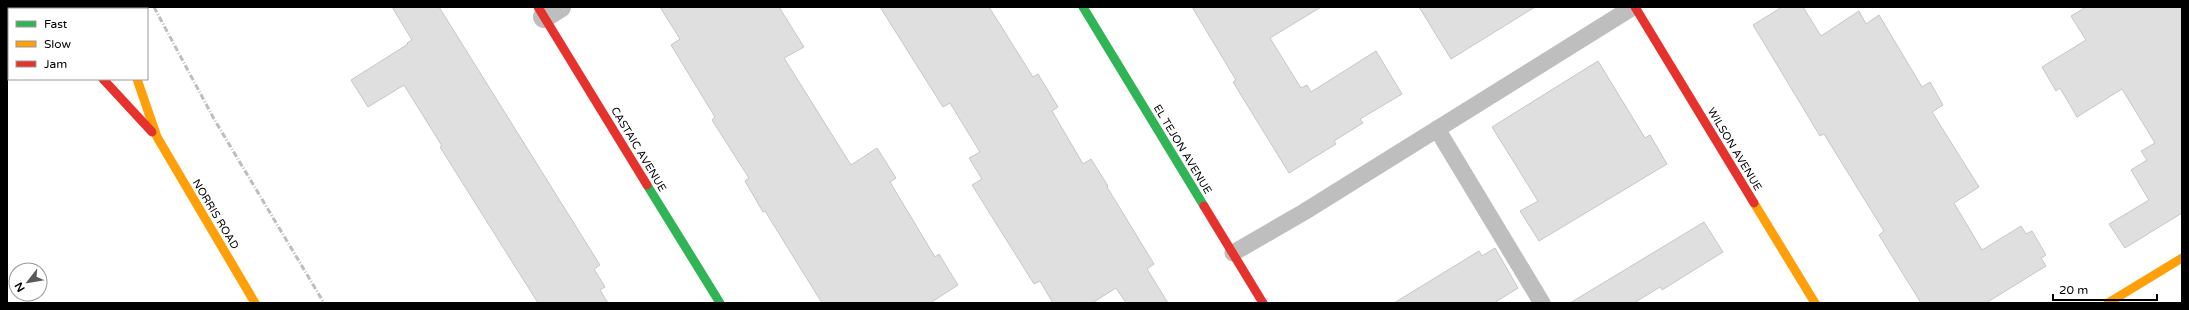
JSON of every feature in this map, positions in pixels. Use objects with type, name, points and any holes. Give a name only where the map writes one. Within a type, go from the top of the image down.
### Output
[{"type":"street","name":"EL TEJON AVENUE","points":[[1083,7],[1263,303]]},
{"type":"street","name":"WILSON AVENUE","points":[[1634,7],[1815,303]]},
{"type":"street","name":"CASTAIC AVENUE","points":[[548,10],[720,303]]},
{"type":"street","name":"NORRIS ROAD","points":[[104,80],[157,137]]},
{"type":"street","name":"NORRIS ROAD","points":[[137,80],[157,137],[256,303]]},
{"type":"street","points":[[2108,303],[2182,258]]},
{"type":"lane","points":[[1233,253],[1304,212],[1634,7]]},
{"type":"lane","points":[[1437,129],[1542,303]]},
{"type":"building","points":[[392,7],[439,7],[600,265],[594,269],[605,287],[600,290],[608,303],[538,303],[440,147],[442,146],[404,85],[368,107],[351,80],[412,40]]},
{"type":"building","points":[[660,7],[779,7],[804,47],[784,58],[851,165],[877,148],[896,178],[890,182],[935,257],[939,254],[958,285],[930,303],[822,303],[765,211],[763,212],[745,181],[749,178],[712,120],[715,117],[671,45],[680,39]]},
{"type":"building","points":[[880,7],[989,7],[1033,77],[1038,74],[1058,107],[1052,111],[1083,164],[1091,159],[1108,186],[1107,187],[1154,264],[1147,269],[1168,303],[1126,303],[1116,288],[1092,303],[1053,303],[1040,281],[1034,284],[972,185],[982,179],[969,158],[980,152],[950,103],[943,107]]},
{"type":"building","points":[[1192,7],[1321,7],[1270,38],[1301,88],[1307,85],[1311,92],[1376,51],[1402,94],[1360,119],[1363,123],[1334,141],[1336,144],[1289,173],[1233,82],[1236,80]]},
{"type":"building","points":[[1419,7],[1535,7],[1451,59]]},
{"type":"building","points":[[1782,7],[1803,7],[1821,36],[1859,11],[1866,24],[1879,15],[1922,87],[1930,82],[1943,105],[1932,112],[1979,187],[1954,203],[1982,250],[2021,226],[2026,234],[2032,231],[2046,255],[2041,258],[2046,266],[1986,303],[1921,303],[1879,235],[1884,231],[1824,134],[1820,136],[1753,25]]},
{"type":"building","points":[[2086,7],[2182,7],[2182,213],[2125,248],[2109,224],[2149,200],[2131,170],[2147,160],[2141,151],[2155,143],[2122,89],[2077,117],[2060,88],[2056,91],[2042,67],[2086,40],[2071,16]]},
{"type":"building","points":[[1598,61],[1645,138],[1650,135],[1667,164],[1539,241],[1520,211],[1538,201],[1492,127]]},
{"type":"building","points":[[1704,222],[1723,252],[1662,290],[1660,287],[1634,303],[1570,303]]},
{"type":"building","points":[[1495,248],[1518,288],[1494,303],[1394,303],[1479,251],[1482,256]]},
{"type":"railway","points":[[154,7],[214,119],[324,303]]},
{"type":"traffic: fast","points":[[1083,7],[1204,206]]},
{"type":"traffic: fast","points":[[647,185],[720,303]]},
{"type":"traffic: slow","points":[[137,80],[157,137],[255,303]]},
{"type":"traffic: slow","points":[[1754,203],[1815,303]]},
{"type":"traffic: slow","points":[[2108,303],[2182,258]]},
{"type":"traffic: jam","points":[[538,7],[647,185]]},
{"type":"traffic: jam","points":[[1635,7],[1754,203]]},
{"type":"traffic: jam","points":[[104,80],[152,132]]},
{"type":"traffic: jam","points":[[1204,206],[1263,303]]}]
